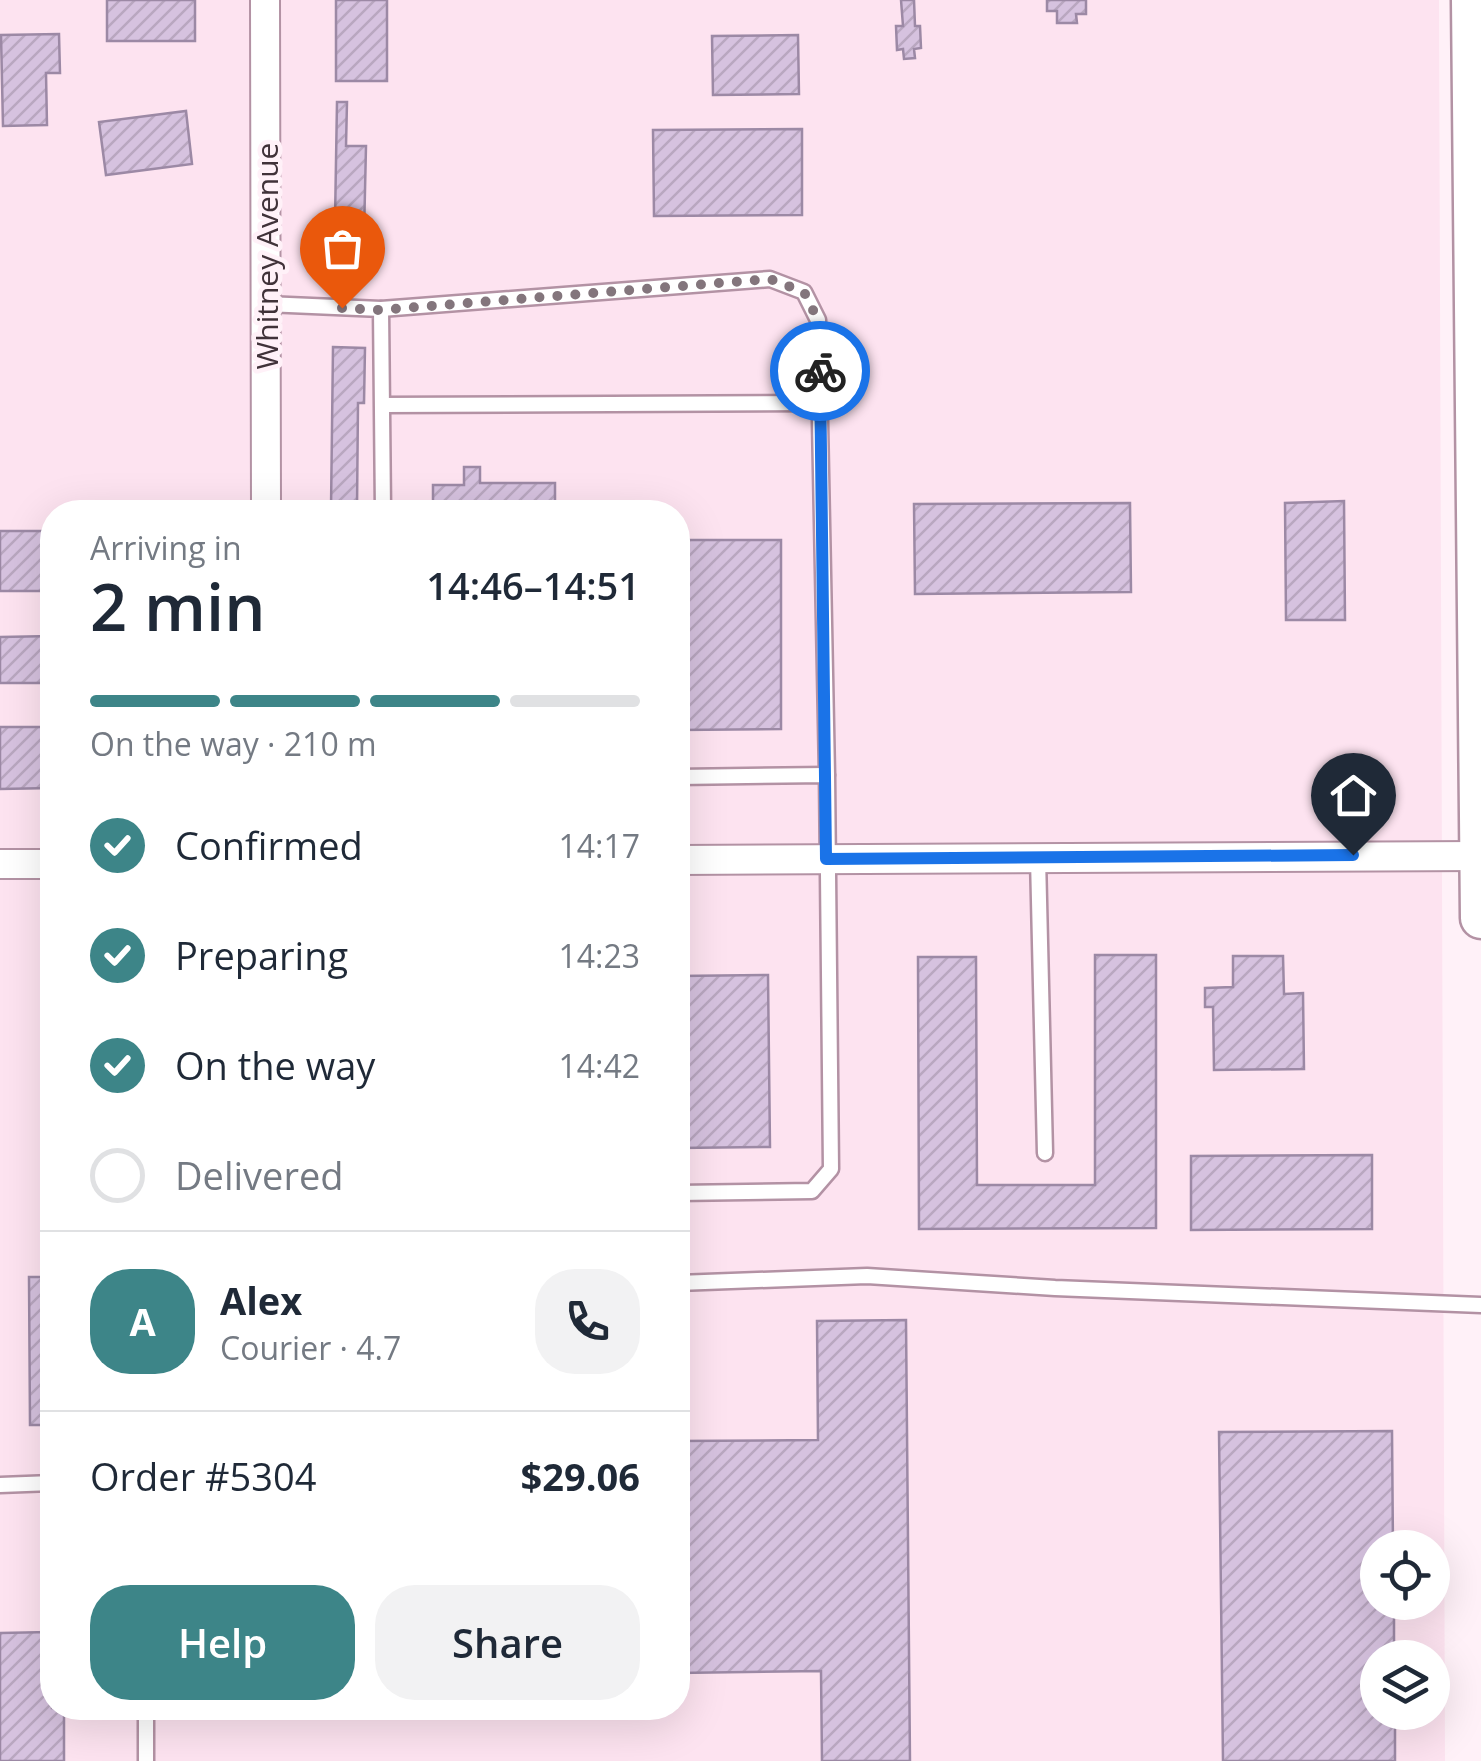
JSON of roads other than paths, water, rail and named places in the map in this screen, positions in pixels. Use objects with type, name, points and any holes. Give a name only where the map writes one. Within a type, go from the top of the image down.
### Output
[{"type":"main road","points":[[1472,0],[1481,918]]},
{"type":"street","name":"Whitney Avenue","points":[[265,0],[266,500]]},
{"type":"street","points":[[690,860],[1481,856]]},
{"type":"street","points":[[0,864],[40,864]]},
{"type":"lane","points":[[266,304],[380,310],[770,279],[804,292],[818,320],[831,1169],[812,1192],[690,1193]]},
{"type":"lane","points":[[380,310],[383,500]]},
{"type":"lane","points":[[383,405],[820,402]]},
{"type":"lane","points":[[690,777],[827,775]]},
{"type":"lane","points":[[1038,858],[1045,1153]]},
{"type":"lane","points":[[690,1283],[867,1276],[1055,1288],[1481,1304]]},
{"type":"lane","points":[[0,1485],[40,1483]]},
{"type":"lane","points":[[146,1720],[146,1761]]}]
